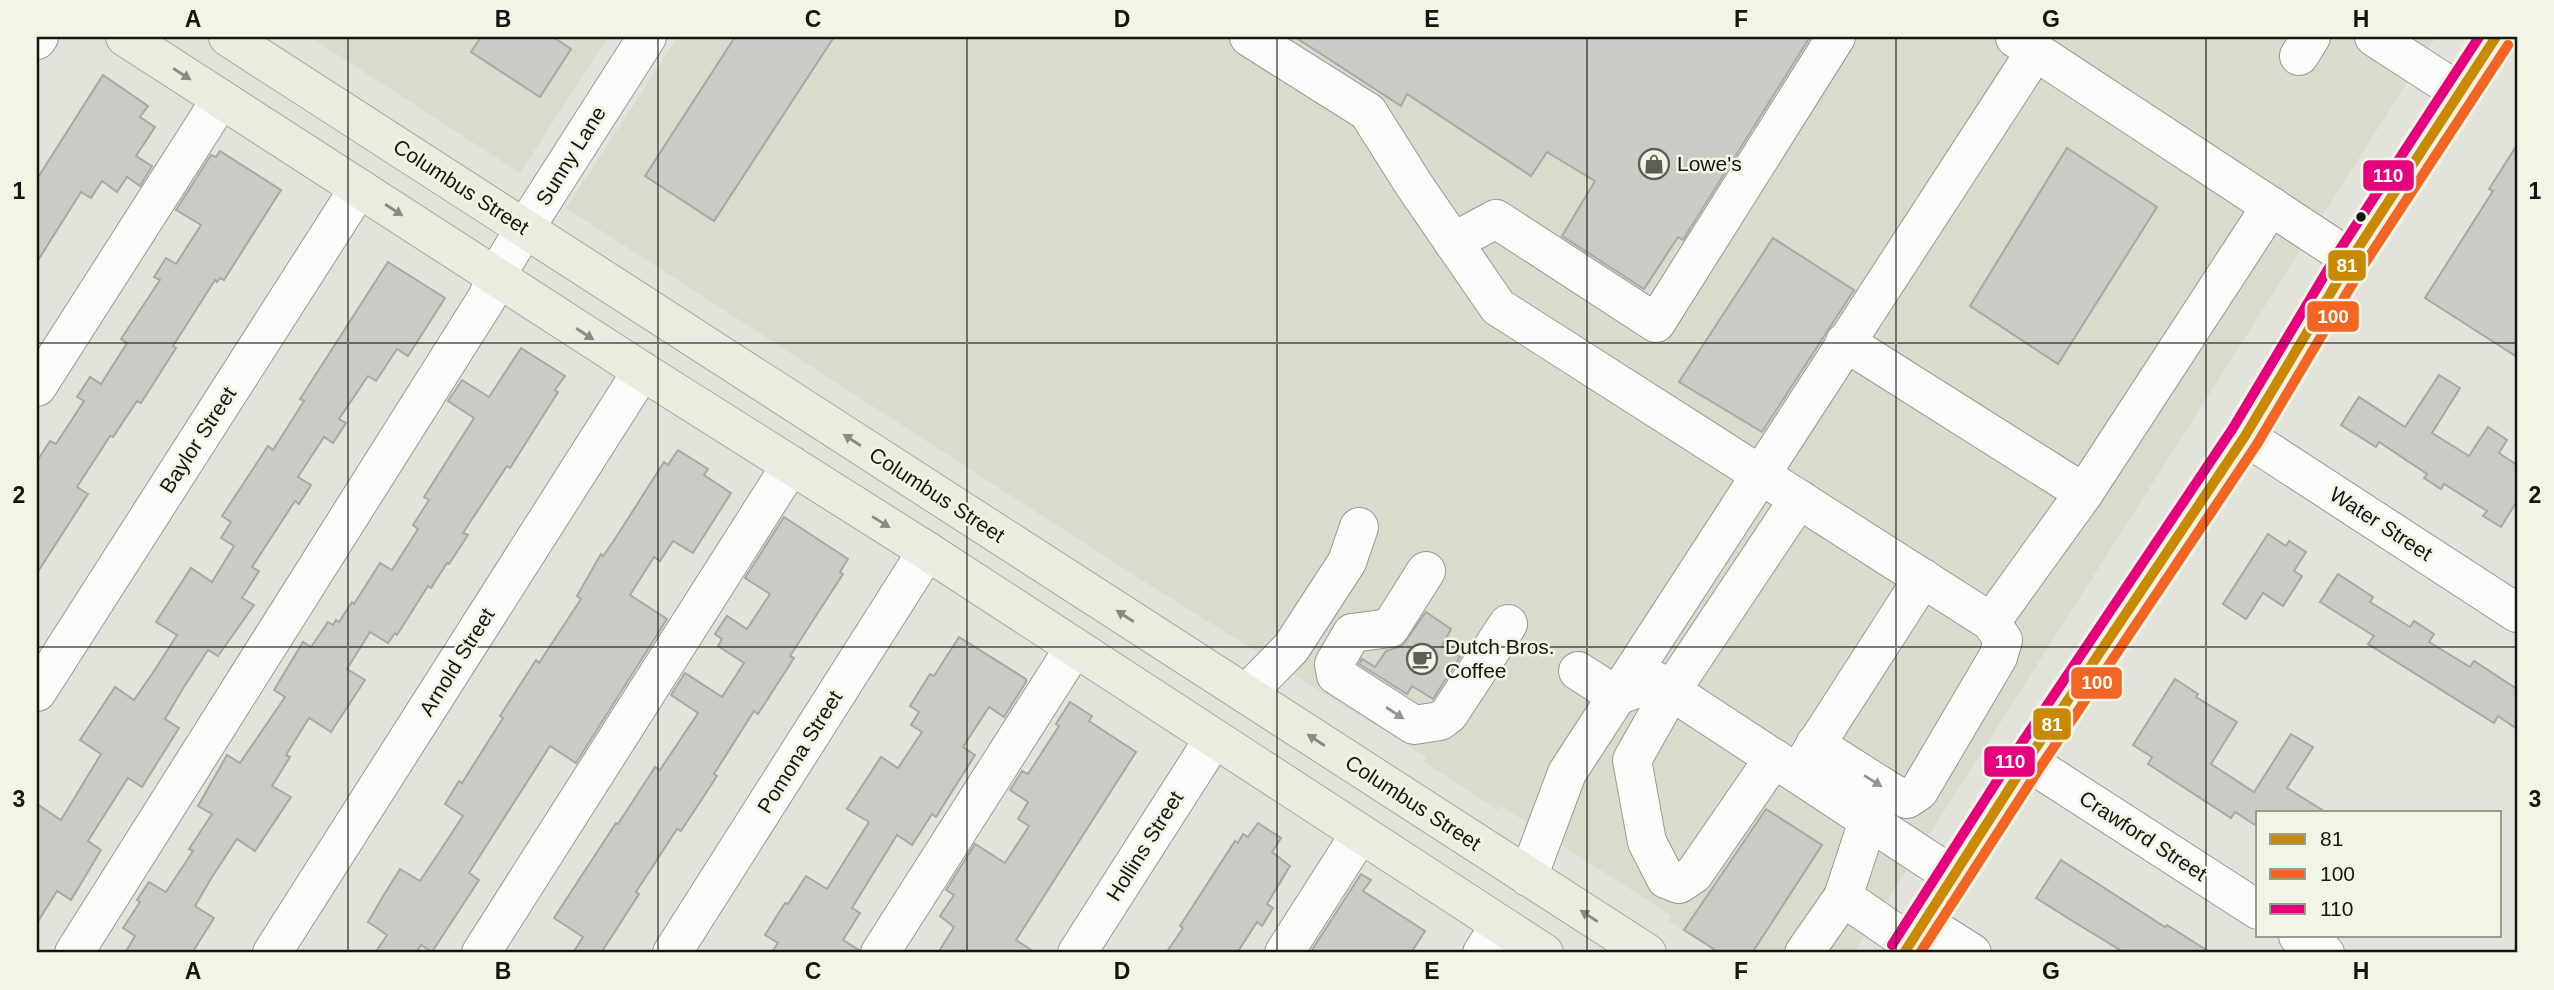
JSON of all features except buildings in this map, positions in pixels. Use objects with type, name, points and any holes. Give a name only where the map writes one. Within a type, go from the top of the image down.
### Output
[{"type":"main road","points":[[125,37],[642,371],[927,551],[1360,834],[1491,939],[1544,953]]},
{"type":"main road","name":"Columbus Street","points":[[228,37],[1647,953]]},
{"type":"main road","points":[[1912,940],[2027,761],[2245,436],[2351,259],[2496,37]]},
{"type":"main road","points":[[927,551],[950,503]]},
{"type":"main road","points":[[1213,740],[1246,694]]},
{"type":"main road","points":[[1491,939],[1528,877]]},
{"type":"street","name":"Sunny Lane","points":[[74,953],[487,298],[496,276],[525,228],[647,37]]},
{"type":"street","points":[[1249,37],[1368,112],[1499,307],[1991,622],[2003,640],[1998,657],[1919,791],[1908,799],[1795,759],[1656,681],[1617,696]]},
{"type":"street","points":[[1453,242],[1496,219],[1656,323],[1836,37]]},
{"type":"street","points":[[2374,37],[2459,92]]},
{"type":"street","points":[[1528,877],[1567,773],[1845,342],[2024,44],[2351,259]]},
{"type":"street","points":[[37,387],[221,99]]},
{"type":"street","name":"Baylor Street","points":[[37,692],[359,188]]},
{"type":"street","points":[[1991,622],[2084,493],[2271,206]]},
{"type":"street","points":[[1845,342],[2084,493]]},
{"type":"street","name":"Arnold Street","points":[[272,953],[642,371]]},
{"type":"street","name":"Water Street","points":[[2245,436],[2517,613]]},
{"type":"street","points":[[481,953],[790,465]]},
{"type":"street","points":[[1799,499],[1671,691],[1632,760],[1647,842],[1666,879],[1679,884],[1694,874],[1795,759],[1923,578]]},
{"type":"street","points":[[1246,694],[1291,648],[1347,562],[1359,527]]},
{"type":"street","name":"Pomona Street","points":[[673,953],[927,551]]},
{"type":"street","points":[[1426,571],[1390,628],[1352,634],[1334,664],[1336,675],[1414,726],[1440,721],[1449,714],[1508,624]]},
{"type":"street","points":[[880,953],[1074,648]]},
{"type":"street","points":[[1578,671],[1617,696]]},
{"type":"street","name":"Hollins Street","points":[[1077,953],[1213,740]]},
{"type":"street","points":[[1795,759],[1868,821],[1953,876]]},
{"type":"street","name":"Crawford Street","points":[[2027,761],[2256,909]]},
{"type":"street","points":[[1804,953],[1843,897],[1868,821]]},
{"type":"street","points":[[1284,953],[1360,834]]},
{"type":"street","points":[[1843,897],[1912,940],[1972,953]]},
{"type":"street","points":[[2300,937],[2325,953]]},
{"type":"shaded area","points":[[310,37],[608,37],[520,173]]},
{"type":"shaded area","points":[[678,37],[2436,37],[1854,953],[1719,953],[1669,921],[1672,916],[1501,806],[1498,810],[1424,762],[1426,757],[1143,581],[566,208]]},
{"type":"transit line","name":"110","points":[[1892,945],[2015,753],[2233,428],[2339,251],[2479,37]]},
{"type":"transit line","name":"81","points":[[1904,953],[2027,761],[2245,436],[2351,259],[2496,37]]},
{"type":"transit line","name":"100","points":[[1920,953],[2039,769],[2257,444],[2363,266],[2508,45]]},
{"type":"place","name":"Lowe's","points":[[1654,164]]},
{"type":"place","name":"Dutch Bros. Coffee","points":[[1422,659]]}]
